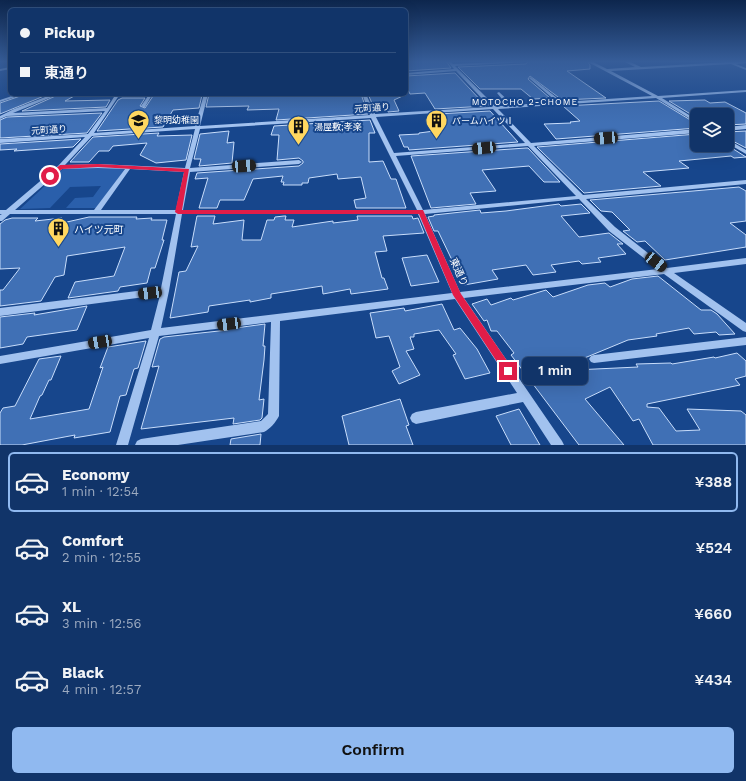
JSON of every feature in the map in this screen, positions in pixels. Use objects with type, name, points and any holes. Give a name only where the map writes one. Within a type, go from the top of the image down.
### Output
[{"type":"street","points":[[468,82],[612,229],[666,271],[746,328]]},
{"type":"street","points":[[535,82],[562,104]]},
{"type":"street","points":[[628,82],[690,118]]},
{"type":"street","name":"元町通り","points":[[0,141],[746,92]]},
{"type":"street","points":[[499,93],[512,107]]},
{"type":"street","points":[[0,95],[6,99]]},
{"type":"street","points":[[0,101],[17,96]]},
{"type":"street","points":[[0,118],[52,96]]},
{"type":"street","points":[[0,219],[10,212],[60,167],[90,135],[117,96]]},
{"type":"street","points":[[143,106],[150,96]]},
{"type":"street","points":[[122,445],[155,333],[165,291],[178,212],[205,96]]},
{"type":"street","name":"東通り","points":[[365,96],[373,116],[421,212],[457,295],[558,445]]},
{"type":"street","points":[[6,115],[107,109]]},
{"type":"street","points":[[734,129],[746,128]]},
{"type":"street","points":[[393,155],[690,132]]},
{"type":"street","points":[[734,145],[746,152]]},
{"type":"street","points":[[60,167],[98,166],[187,170],[299,162]]},
{"type":"street","points":[[96,212],[129,167]]},
{"type":"street","points":[[0,212],[421,212],[746,182]]},
{"type":"street","points":[[0,360],[155,333],[746,261]]},
{"type":"street","points":[[0,312],[165,291]]},
{"type":"street","points":[[141,445],[264,426],[273,416],[276,319]]},
{"type":"street","points":[[594,360],[746,341]]},
{"type":"street","points":[[416,418],[525,396]]},
{"type":"shaded area","points":[[97,167],[125,169],[96,208],[66,208],[75,198],[93,197],[101,186],[70,187],[50,208],[20,209],[63,169]]},
{"type":"building","points":[[408,82],[463,82],[486,106],[435,109],[425,93],[410,94],[408,90]]},
{"type":"building","points":[[473,82],[531,82],[550,98],[533,99],[521,89],[480,89]]},
{"type":"building","points":[[538,82],[583,82],[606,98],[562,100]]},
{"type":"building","points":[[20,96],[44,96],[0,114],[0,103]]},
{"type":"building","points":[[56,96],[74,96],[65,101],[110,100],[106,107],[22,111]]},
{"type":"building","points":[[153,96],[202,96],[199,108],[173,110],[163,127],[97,131],[118,100],[122,98],[145,98],[140,106],[145,108]]},
{"type":"building","points":[[209,96],[362,96],[368,114],[276,120],[279,109],[247,110],[249,106],[206,107]]},
{"type":"building","points":[[369,96],[403,96],[394,100],[399,111],[388,112],[385,104],[374,108]]},
{"type":"building","points":[[705,100],[710,103],[725,102],[746,113],[746,124],[734,125],[734,108],[690,108],[690,114],[669,101]]},
{"type":"building","points":[[659,101],[690,120],[690,129],[556,139],[544,124],[571,123],[570,122],[580,121],[563,106]]},
{"type":"building","points":[[490,111],[518,142],[409,150],[408,147],[404,147],[399,135],[419,134],[442,130],[433,116],[439,116],[438,114]]},
{"type":"building","points":[[102,113],[87,133],[0,138],[0,120],[7,117]]},
{"type":"building","points":[[370,120],[375,133],[369,133],[369,162],[383,161],[391,179],[396,179],[406,208],[356,208],[354,200],[366,198],[361,177],[338,179],[337,174],[309,178],[308,183],[302,183],[302,185],[283,185],[284,182],[281,182],[283,176],[253,179],[244,200],[220,200],[217,208],[199,208],[208,178],[195,179],[197,173],[299,166],[303,163],[303,161],[299,158],[277,160],[279,135],[271,135],[274,126]]},
{"type":"building","points":[[229,131],[227,143],[234,142],[232,163],[199,166],[201,159],[194,159],[200,134]]},
{"type":"building","points":[[746,131],[746,148],[734,142],[734,132]]},
{"type":"building","points":[[159,133],[157,136],[192,135],[186,160],[156,163],[140,155],[147,143],[113,146],[109,151],[99,151],[89,162],[70,162],[93,137]]},
{"type":"building","points":[[690,135],[690,152],[734,152],[734,149],[746,157],[734,158],[731,156],[679,161],[689,168],[643,172],[661,186],[584,193],[537,147]]},
{"type":"building","points":[[81,139],[73,147],[14,151],[17,149],[0,150],[0,144]]},
{"type":"building","points":[[528,148],[560,182],[544,182],[529,166],[482,170],[496,191],[470,193],[476,204],[431,208],[411,156]]},
{"type":"building","points":[[739,187],[746,191],[746,221],[730,223],[746,235],[746,247],[665,260],[645,241],[637,242],[623,231],[630,230],[612,212],[601,211],[590,200]]},
{"type":"building","points":[[559,204],[561,206],[581,204],[590,213],[561,216],[579,237],[609,233],[623,244],[617,244],[626,254],[598,258],[601,262],[582,264],[579,261],[551,265],[556,272],[533,275],[526,265],[492,270],[498,279],[464,285],[438,231],[434,231],[428,217],[480,210],[481,213]]},
{"type":"building","points":[[197,216],[215,216],[213,224],[244,220],[242,240],[261,240],[267,220],[274,220],[275,217],[284,216],[286,216],[285,220],[294,220],[292,227],[333,221],[333,223],[358,220],[357,216],[412,216],[413,219],[418,218],[424,233],[383,236],[387,251],[375,252],[382,278],[384,278],[388,289],[351,294],[350,289],[323,294],[322,286],[271,294],[271,298],[250,302],[250,300],[209,306],[208,312],[170,318],[179,272],[186,271],[198,246],[191,247]]},
{"type":"building","points":[[89,217],[137,217],[136,219],[152,218],[151,220],[167,220],[162,240],[164,240],[155,268],[151,268],[147,283],[120,287],[118,291],[68,298],[75,282],[114,276],[125,247],[67,256],[64,275],[55,277],[41,301],[0,306],[0,290],[3,290],[20,268],[0,269],[0,224],[5,220],[12,218],[38,218],[35,221],[62,218],[58,224]]},
{"type":"building","points":[[427,255],[439,282],[411,286],[402,258]]},
{"type":"building","points":[[658,276],[701,310],[711,310],[717,314],[735,334],[719,335],[716,332],[694,334],[689,328],[656,334],[657,336],[628,340],[553,371],[638,367],[636,364],[672,364],[715,358],[737,353],[746,361],[746,376],[735,379],[740,385],[647,404],[647,407],[659,408],[676,431],[700,430],[687,409],[741,411],[746,415],[746,445],[653,445],[639,419],[633,421],[610,387],[585,399],[624,445],[579,445],[511,355],[514,353],[497,331],[491,331],[487,320],[484,321],[472,304],[487,299],[491,305],[511,298],[513,300],[546,290],[553,297],[588,285],[605,283],[610,287],[632,279]]},
{"type":"building","points":[[442,304],[454,330],[460,328],[477,349],[490,373],[465,379],[453,355],[456,354],[439,330],[414,334],[414,337],[410,337],[414,349],[406,351],[420,375],[399,384],[392,371],[400,367],[389,336],[376,338],[370,313],[404,308],[405,311]]},
{"type":"building","points":[[87,306],[77,330],[27,337],[23,344],[0,348],[0,317],[35,313],[34,315]]},
{"type":"building","points":[[265,324],[263,346],[265,346],[264,360],[259,400],[264,399],[262,418],[260,420],[233,424],[234,418],[141,429],[159,366],[152,367],[160,339],[164,337],[228,330]]},
{"type":"building","points":[[146,341],[138,368],[134,369],[126,395],[120,396],[110,432],[74,438],[75,435],[22,445],[0,445],[0,413],[3,408],[15,406],[39,359],[61,356],[51,380],[49,380],[42,395],[40,396],[30,419],[89,409],[103,367],[100,368],[108,347]]},
{"type":"building","points":[[400,399],[409,425],[406,426],[413,445],[349,445],[342,416]]},
{"type":"building","points":[[519,409],[540,445],[511,445],[496,416]]},
{"type":"building","points":[[261,434],[260,445],[230,445],[231,439]]},
{"type":"place","name":"黎明幼稚園","points":[[139,140]]},
{"type":"place","name":"パームハイツⅠ","points":[[437,140]]},
{"type":"place","name":"湯屋敷;孝楽","points":[[298,146]]},
{"type":"place","name":"ハイツ元町","points":[[59,248]]},
{"type":"district","name":"MOTOCHO 2-CHOME","points":[[525,102]]},
{"type":"route","points":[[50,176],[60,167],[98,166],[187,170],[178,212],[421,212],[457,295],[508,371]]}]
